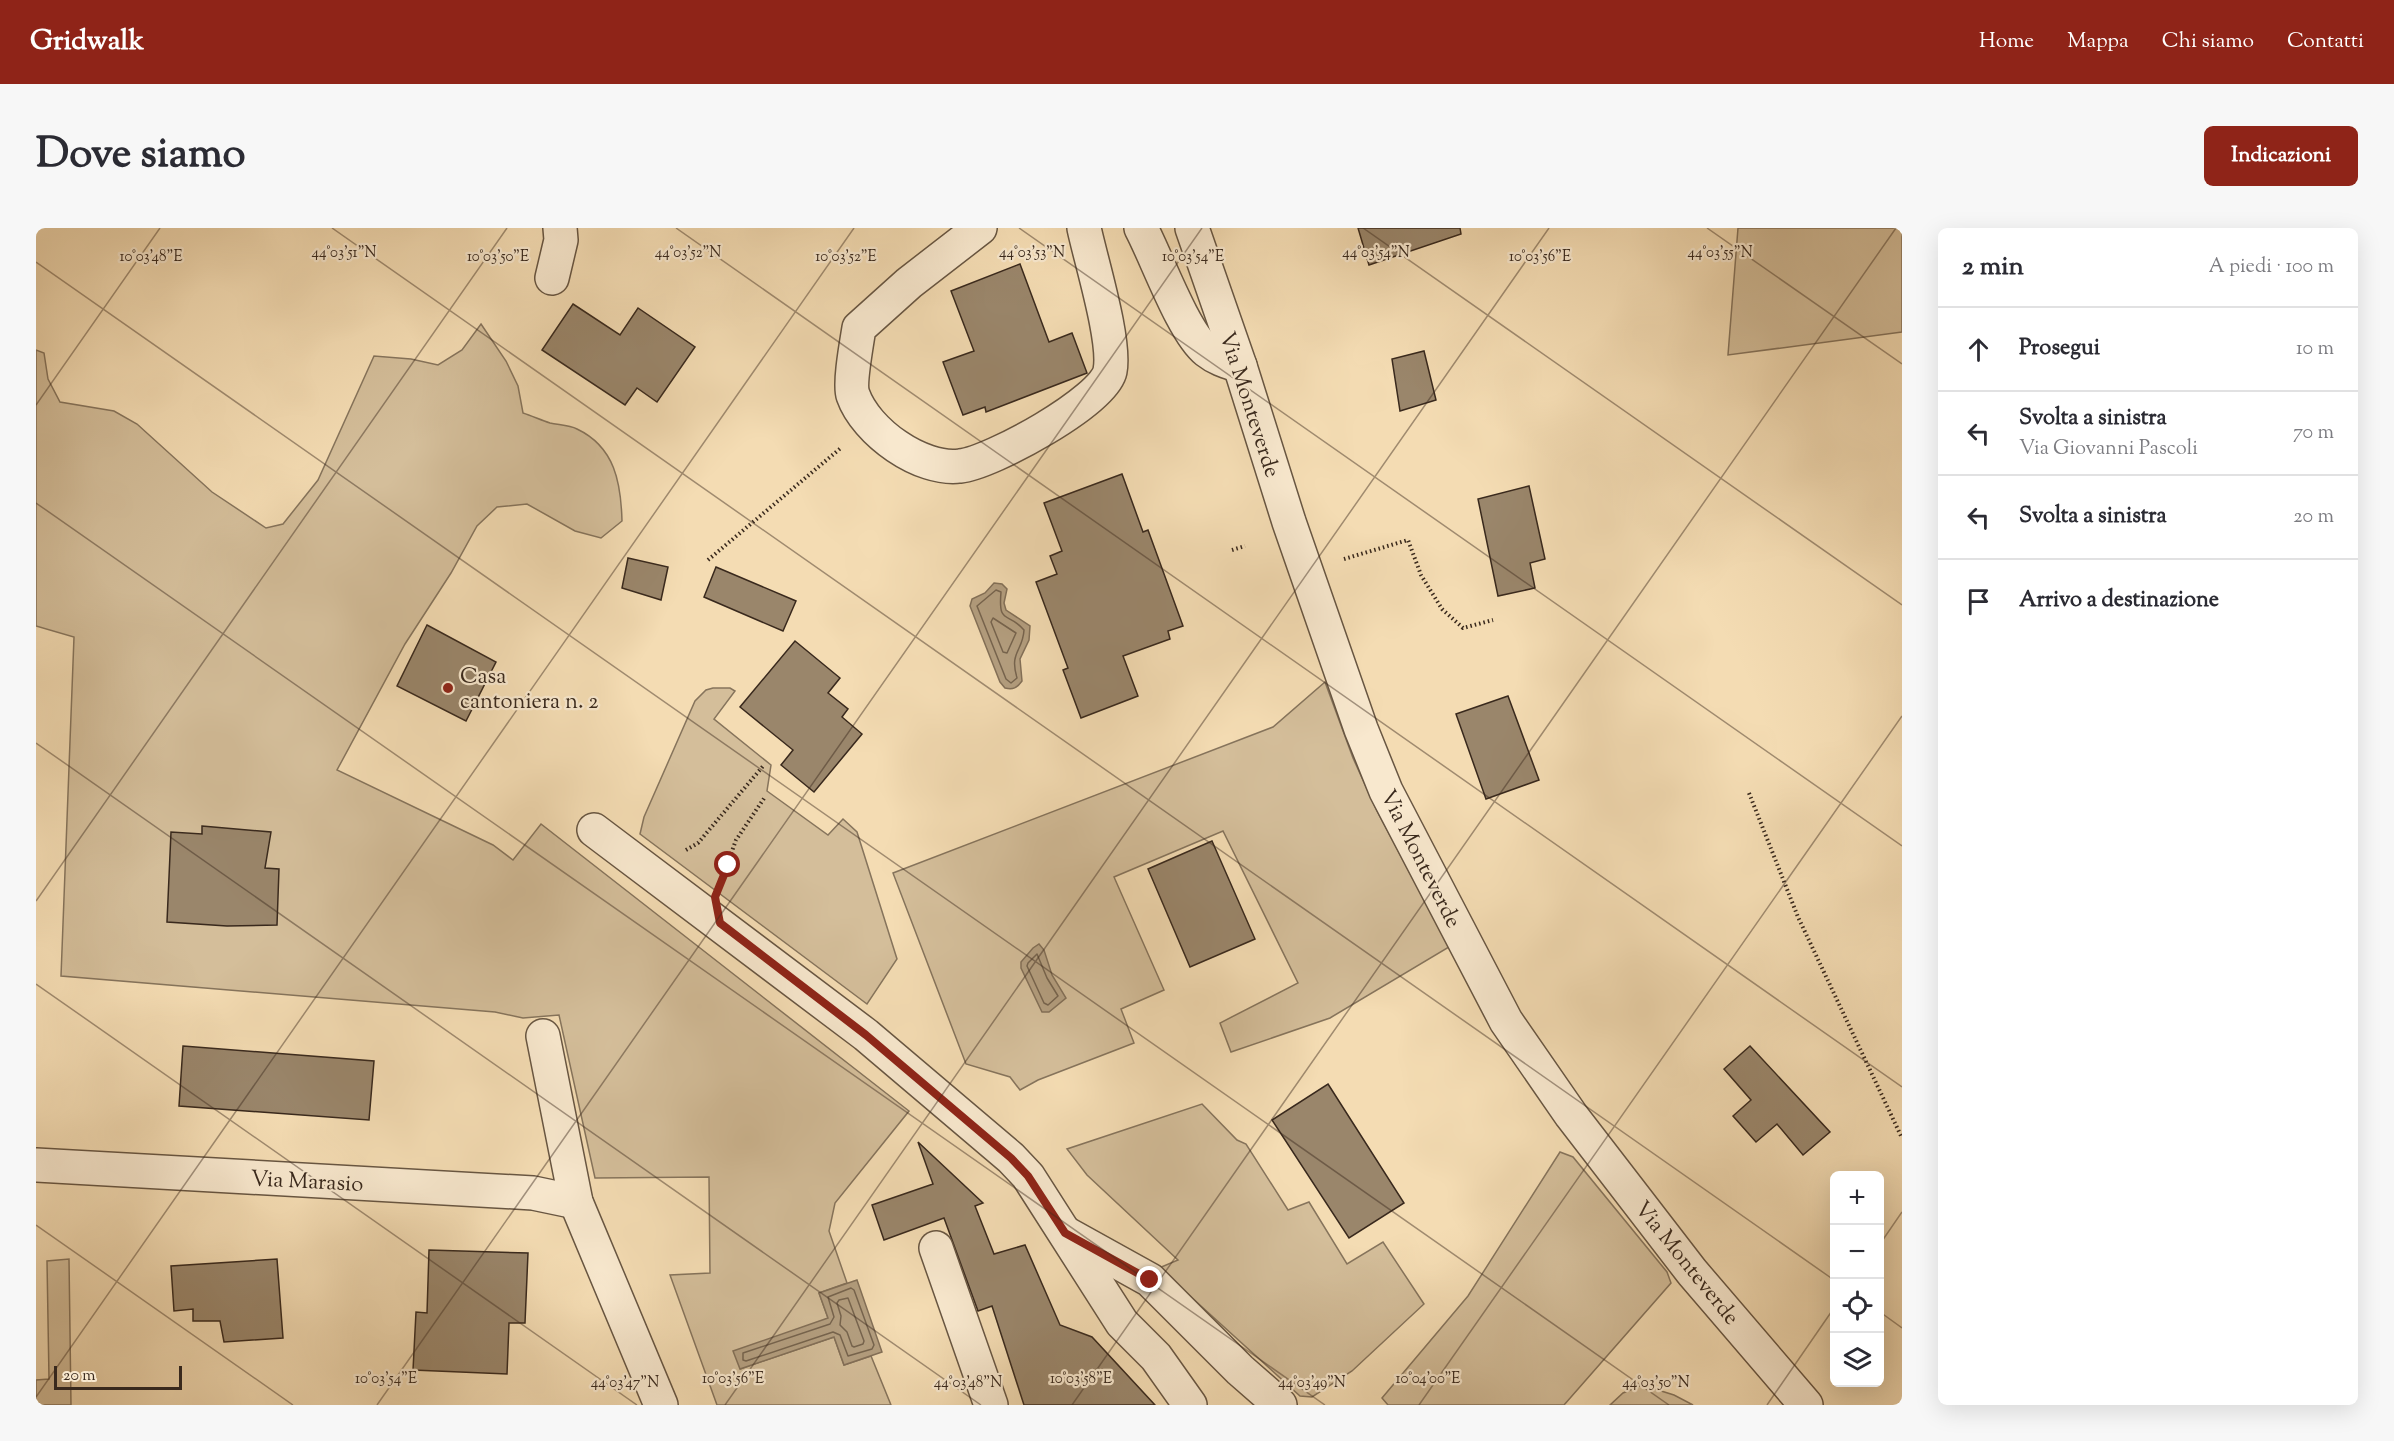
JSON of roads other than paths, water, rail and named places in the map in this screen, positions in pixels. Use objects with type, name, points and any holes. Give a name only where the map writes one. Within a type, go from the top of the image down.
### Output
[{"type":"street","points":[[552,278],[561,240],[560,228]]},
{"type":"street","points":[[980,228],[909,283],[859,328],[852,394],[870,423],[902,449],[931,465],[961,466],[995,456],[1068,415],[1103,385],[1110,372],[1110,345],[1084,228]]},
{"type":"street","points":[[1141,228],[1191,331],[1204,349],[1219,359],[1240,366]]},
{"type":"street","name":"Via Monteverde","points":[[1192,228],[1240,366],[1289,522],[1361,729],[1386,791],[1506,1022],[1570,1115],[1692,1272],[1806,1405]]},
{"type":"street","points":[[594,830],[866,1035],[1011,1158],[1028,1176],[1122,1323],[1156,1357],[1190,1405]]},
{"type":"street","points":[[543,1036],[576,1202],[661,1405]]},
{"type":"street","name":"Via Marasio","points":[[36,1165],[533,1193],[576,1202]]},
{"type":"street","points":[[1065,1233],[1150,1280],[1240,1370],[1280,1405]]},
{"type":"street","points":[[936,1248],[991,1405]]},
{"type":"water","points":[[994,583],[1002,584],[1007,589],[1004,603],[1006,610],[1030,626],[1029,640],[1020,659],[1022,681],[1013,689],[1005,688],[1000,682],[970,606],[972,599],[985,593]]},
{"type":"water","points":[[1039,944],[1044,950],[1052,975],[1066,998],[1049,1012],[1042,1012],[1021,968],[1021,962]]},
{"type":"water","points":[[857,1280],[882,1352],[844,1365],[834,1337],[740,1369],[733,1351],[828,1318],[819,1293]]},
{"type":"place","name":"Casa cantoniera n. 2","points":[[448,688]]}]
